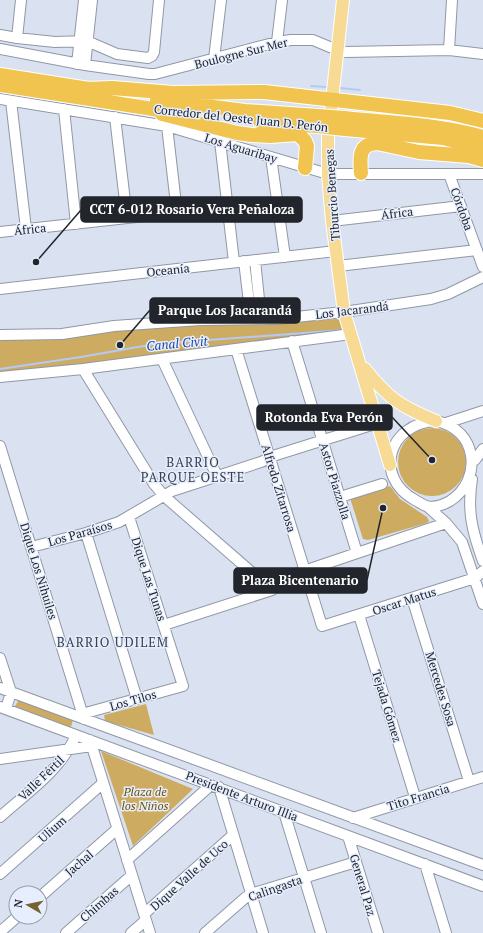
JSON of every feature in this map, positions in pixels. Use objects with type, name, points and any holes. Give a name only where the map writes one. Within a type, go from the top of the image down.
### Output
[{"type":"highway","name":"Corredor del Oeste Juan D. Perón","points":[[0,75],[207,107],[443,138],[483,148]]},
{"type":"highway","name":"Corredor del Oeste Juan D. Perón","points":[[0,85],[197,116],[318,121]]},
{"type":"highway","points":[[86,89],[112,88],[173,93],[264,92],[450,113],[483,121]]},
{"type":"highway","points":[[132,106],[237,133],[270,136],[296,134],[305,141],[307,146],[304,168]]},
{"type":"highway","name":"Corredor del Oeste Juan D. Perón","points":[[344,124],[426,126],[483,137]]},
{"type":"highway","points":[[361,174],[360,163],[362,152],[366,146],[372,143],[419,152],[469,156],[483,160]]},
{"type":"main road","name":"Tiburcio Benegas","points":[[343,0],[328,137],[328,174],[332,221],[344,312],[390,465]]},
{"type":"main road","name":"Tiburcio Benegas","points":[[360,363],[387,394],[399,404],[418,414],[441,422]]},
{"type":"street","points":[[17,38],[21,0]]},
{"type":"street","points":[[81,64],[84,0]]},
{"type":"street","points":[[83,41],[92,0]]},
{"type":"street","points":[[0,34],[17,38],[55,42],[83,41],[117,54],[148,58],[152,56],[154,52],[159,0]]},
{"type":"street","points":[[214,59],[221,0]]},
{"type":"street","points":[[277,42],[282,0]]},
{"type":"street","points":[[449,50],[452,0]]},
{"type":"street","name":"Boulogne Sur Mer","points":[[0,49],[81,64],[155,74],[277,42],[298,40],[313,40],[346,52],[449,50],[483,54]]},
{"type":"street","name":"Los Aguaribay","points":[[0,99],[167,126],[328,174],[483,174]]},
{"type":"street","points":[[11,101],[26,229]]},
{"type":"street","points":[[64,109],[76,224]]},
{"type":"street","points":[[115,117],[127,218]]},
{"type":"street","points":[[167,126],[177,213]]},
{"type":"street","points":[[220,142],[227,207],[261,319]]},
{"type":"street","points":[[272,157],[285,257]]},
{"type":"street","name":"Córdoba","points":[[449,174],[483,267]]},
{"type":"street","name":"África","points":[[332,221],[461,206]]},
{"type":"street","name":"África","points":[[0,232],[227,207]]},
{"type":"street","points":[[338,266],[477,250]]},
{"type":"street","name":"Oceanía","points":[[0,289],[336,251]]},
{"type":"street","points":[[244,261],[251,319]]},
{"type":"street","name":"Los Jacarandá","points":[[0,335],[62,334],[114,326],[200,320],[261,319],[344,312],[431,299],[448,294],[483,277]]},
{"type":"street","name":"Los Jacarandá","points":[[0,377],[83,369],[236,349],[292,341],[349,329]]},
{"type":"street","name":"Astor Piazzolla","points":[[292,341],[357,553]]},
{"type":"street","name":"Alfredo Zitarrosa","points":[[236,349],[322,626]]},
{"type":"street","points":[[162,359],[217,476]]},
{"type":"street","points":[[83,369],[154,484],[164,496],[272,590]]},
{"type":"street","points":[[483,411],[441,422],[422,422],[414,425],[403,433],[395,444],[392,451],[390,465],[395,479],[402,491],[426,506],[446,523],[483,566]]},
{"type":"street","points":[[441,422],[457,429],[472,449],[475,460],[469,500],[470,513],[482,553]]},
{"type":"street","name":"Los Paraísos","points":[[32,547],[86,533],[129,517],[172,491],[378,423]]},
{"type":"street","name":"Dique Los Nihuiles","points":[[0,446],[83,716]]},
{"type":"street","points":[[475,460],[483,449]]},
{"type":"street","points":[[426,506],[436,506],[454,499],[464,489],[472,477]]},
{"type":"street","points":[[340,496],[382,484]]},
{"type":"street","name":"Dique Las Tunas","points":[[129,517],[183,686]]},
{"type":"street","points":[[164,625],[272,590],[305,570],[446,523]]},
{"type":"street","points":[[86,533],[137,699]]},
{"type":"street","points":[[463,543],[483,604]]},
{"type":"street","name":"Oscar Matus","points":[[322,626],[475,578],[483,571]]},
{"type":"street","name":"Mercedes Sosa","points":[[412,598],[469,781]]},
{"type":"street","name":"Tejada Gómez","points":[[359,615],[415,797]]},
{"type":"street","points":[[0,658],[10,692],[3,708]]},
{"type":"street","name":"Los Tilos","points":[[83,716],[183,686]]},
{"type":"street","name":"Presidente Arturo Illia","points":[[0,688],[83,716],[146,742],[483,865]]},
{"type":"street","name":"Presidente Arturo Illia","points":[[3,708],[76,735],[91,743],[141,759],[483,886]]},
{"type":"street","name":"Valle Fértil","points":[[0,816],[60,764],[71,748],[76,735]]},
{"type":"street","points":[[141,759],[146,742]]},
{"type":"street","points":[[0,759],[71,748],[91,743],[150,933]]},
{"type":"street","name":"Tito Francia","points":[[353,818],[483,776]]},
{"type":"street","name":"Ulium","points":[[0,874],[103,783]]},
{"type":"street","points":[[127,860],[215,786],[233,835],[263,933]]},
{"type":"street","points":[[284,812],[321,933]]},
{"type":"street","name":"Jachal","points":[[48,890],[118,829]]},
{"type":"street","name":"Dique Valle de Uco","points":[[131,933],[145,917],[233,835]]},
{"type":"street","name":"General Paz","points":[[348,836],[378,933]]},
{"type":"street","name":"Calingasta","points":[[205,933],[251,894],[356,862]]},
{"type":"street","points":[[425,864],[446,933]]},
{"type":"street","name":"Chimbas","points":[[66,933],[132,875]]},
{"type":"street","points":[[0,932],[8,925]]},
{"type":"green space","points":[[341,319],[343,331],[173,354],[0,373],[0,339],[139,326]]},
{"type":"green space","points":[[432,428],[445,431],[456,438],[463,449],[466,462],[463,475],[456,486],[445,493],[432,496],[419,493],[408,486],[401,475],[398,462],[401,449],[408,438],[419,431]]},
{"type":"green space","points":[[390,486],[400,499],[427,517],[429,521],[427,523],[368,540],[363,539],[350,498]]},
{"type":"green space","points":[[18,701],[73,720],[70,730],[16,709],[15,706]]},
{"type":"green space","points":[[146,704],[154,735],[105,721],[104,715]]},
{"type":"green space","name":"Plaza de los Niños","points":[[101,751],[193,789],[133,846]]},
{"type":"waterway","points":[[311,86],[326,87]]},
{"type":"waterway","points":[[340,88],[360,90]]},
{"type":"waterway","name":"Canal Civit","points":[[0,369],[155,344],[344,330]]},
{"type":"place","name":"CCT 6-012 Rosario Vera Peñaloza","points":[[36,262]]},
{"type":"place","name":"Parque Los Jacarandá","points":[[120,345]]},
{"type":"place","name":"Rotonda Eva Perón","points":[[432,460]]},
{"type":"place","name":"Plaza Bicentenario","points":[[383,508]]},
{"type":"district","name":"BARRIO PARQUE OESTE","points":[[193,470]]},
{"type":"district","name":"BARRIO UDILEM","points":[[113,642]]}]
